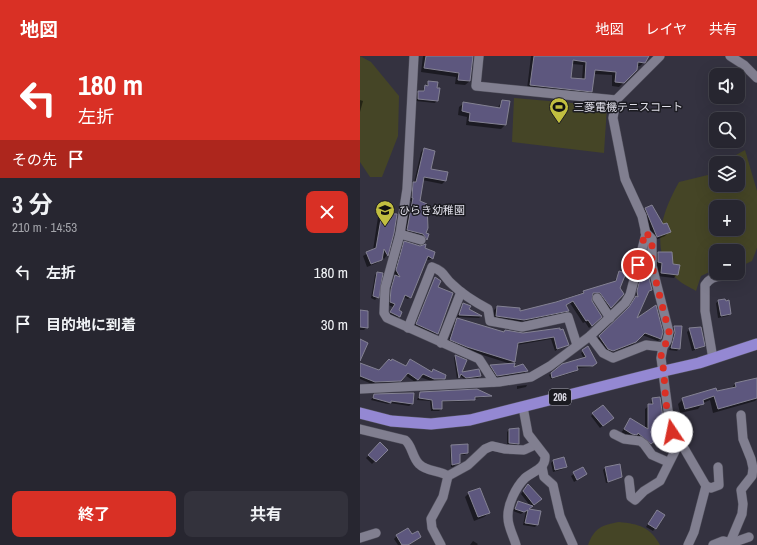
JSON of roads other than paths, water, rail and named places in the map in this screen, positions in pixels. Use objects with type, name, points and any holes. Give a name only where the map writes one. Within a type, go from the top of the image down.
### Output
[{"type":"highway","name":"206","points":[[360,413],[392,420],[431,424],[470,420],[713,359],[757,344]]},
{"type":"street","points":[[414,56],[409,128],[410,150],[400,234],[385,288],[384,313],[387,318],[479,359],[494,382]]},
{"type":"street","points":[[479,56],[476,86],[616,100]]},
{"type":"street","points":[[360,389],[514,381],[531,377],[550,366],[590,336],[625,303],[630,295],[642,251],[645,232],[642,216],[625,179],[613,118],[616,100],[660,56]]},
{"type":"street","points":[[730,56],[744,65],[757,78]]},
{"type":"street","points":[[645,232],[652,239],[652,266],[669,332],[667,341],[663,347],[661,358],[671,430],[706,486],[711,488],[719,485],[718,467]]},
{"type":"street","points":[[400,234],[421,240]]},
{"type":"street","points":[[408,328],[432,267],[441,270],[451,284],[488,309],[490,321],[522,327],[568,317],[577,345]]},
{"type":"street","points":[[709,280],[705,285],[705,311],[713,359]]},
{"type":"street","points":[[441,343],[461,292]]},
{"type":"street","points":[[597,298],[610,318]]},
{"type":"street","points":[[590,336],[603,352],[613,358],[646,345],[663,347]]},
{"type":"street","points":[[523,407],[528,434],[545,456],[542,467],[544,477],[553,485],[560,516],[573,545]]},
{"type":"street","points":[[729,543],[742,514],[743,504],[741,490],[752,476],[753,468],[751,459],[742,439],[741,415]]},
{"type":"street","points":[[360,429],[405,440],[408,442],[417,462],[422,467],[448,476]]},
{"type":"street","points":[[660,432],[664,433],[671,430]]},
{"type":"street","points":[[614,434],[624,439],[644,444],[652,455],[668,462]]},
{"type":"street","points":[[629,480],[631,498],[635,500],[644,491],[660,480],[675,451],[678,440]]},
{"type":"street","points":[[441,545],[432,528],[431,519],[443,497],[448,476],[468,464],[485,449],[492,446],[504,449],[524,450],[535,445]]},
{"type":"street","points":[[516,545],[508,519],[509,510],[518,487],[526,478],[542,467]]},
{"type":"street","points":[[688,545],[694,532],[706,486]]},
{"type":"street","points":[[360,538],[376,533]]},
{"type":"street","points":[[713,545],[724,541],[729,543],[749,537]]},
{"type":"place","name":"三菱電機テニスコート","points":[[559,124]]},
{"type":"place","name":"ひらき幼稚園","points":[[385,227]]}]
